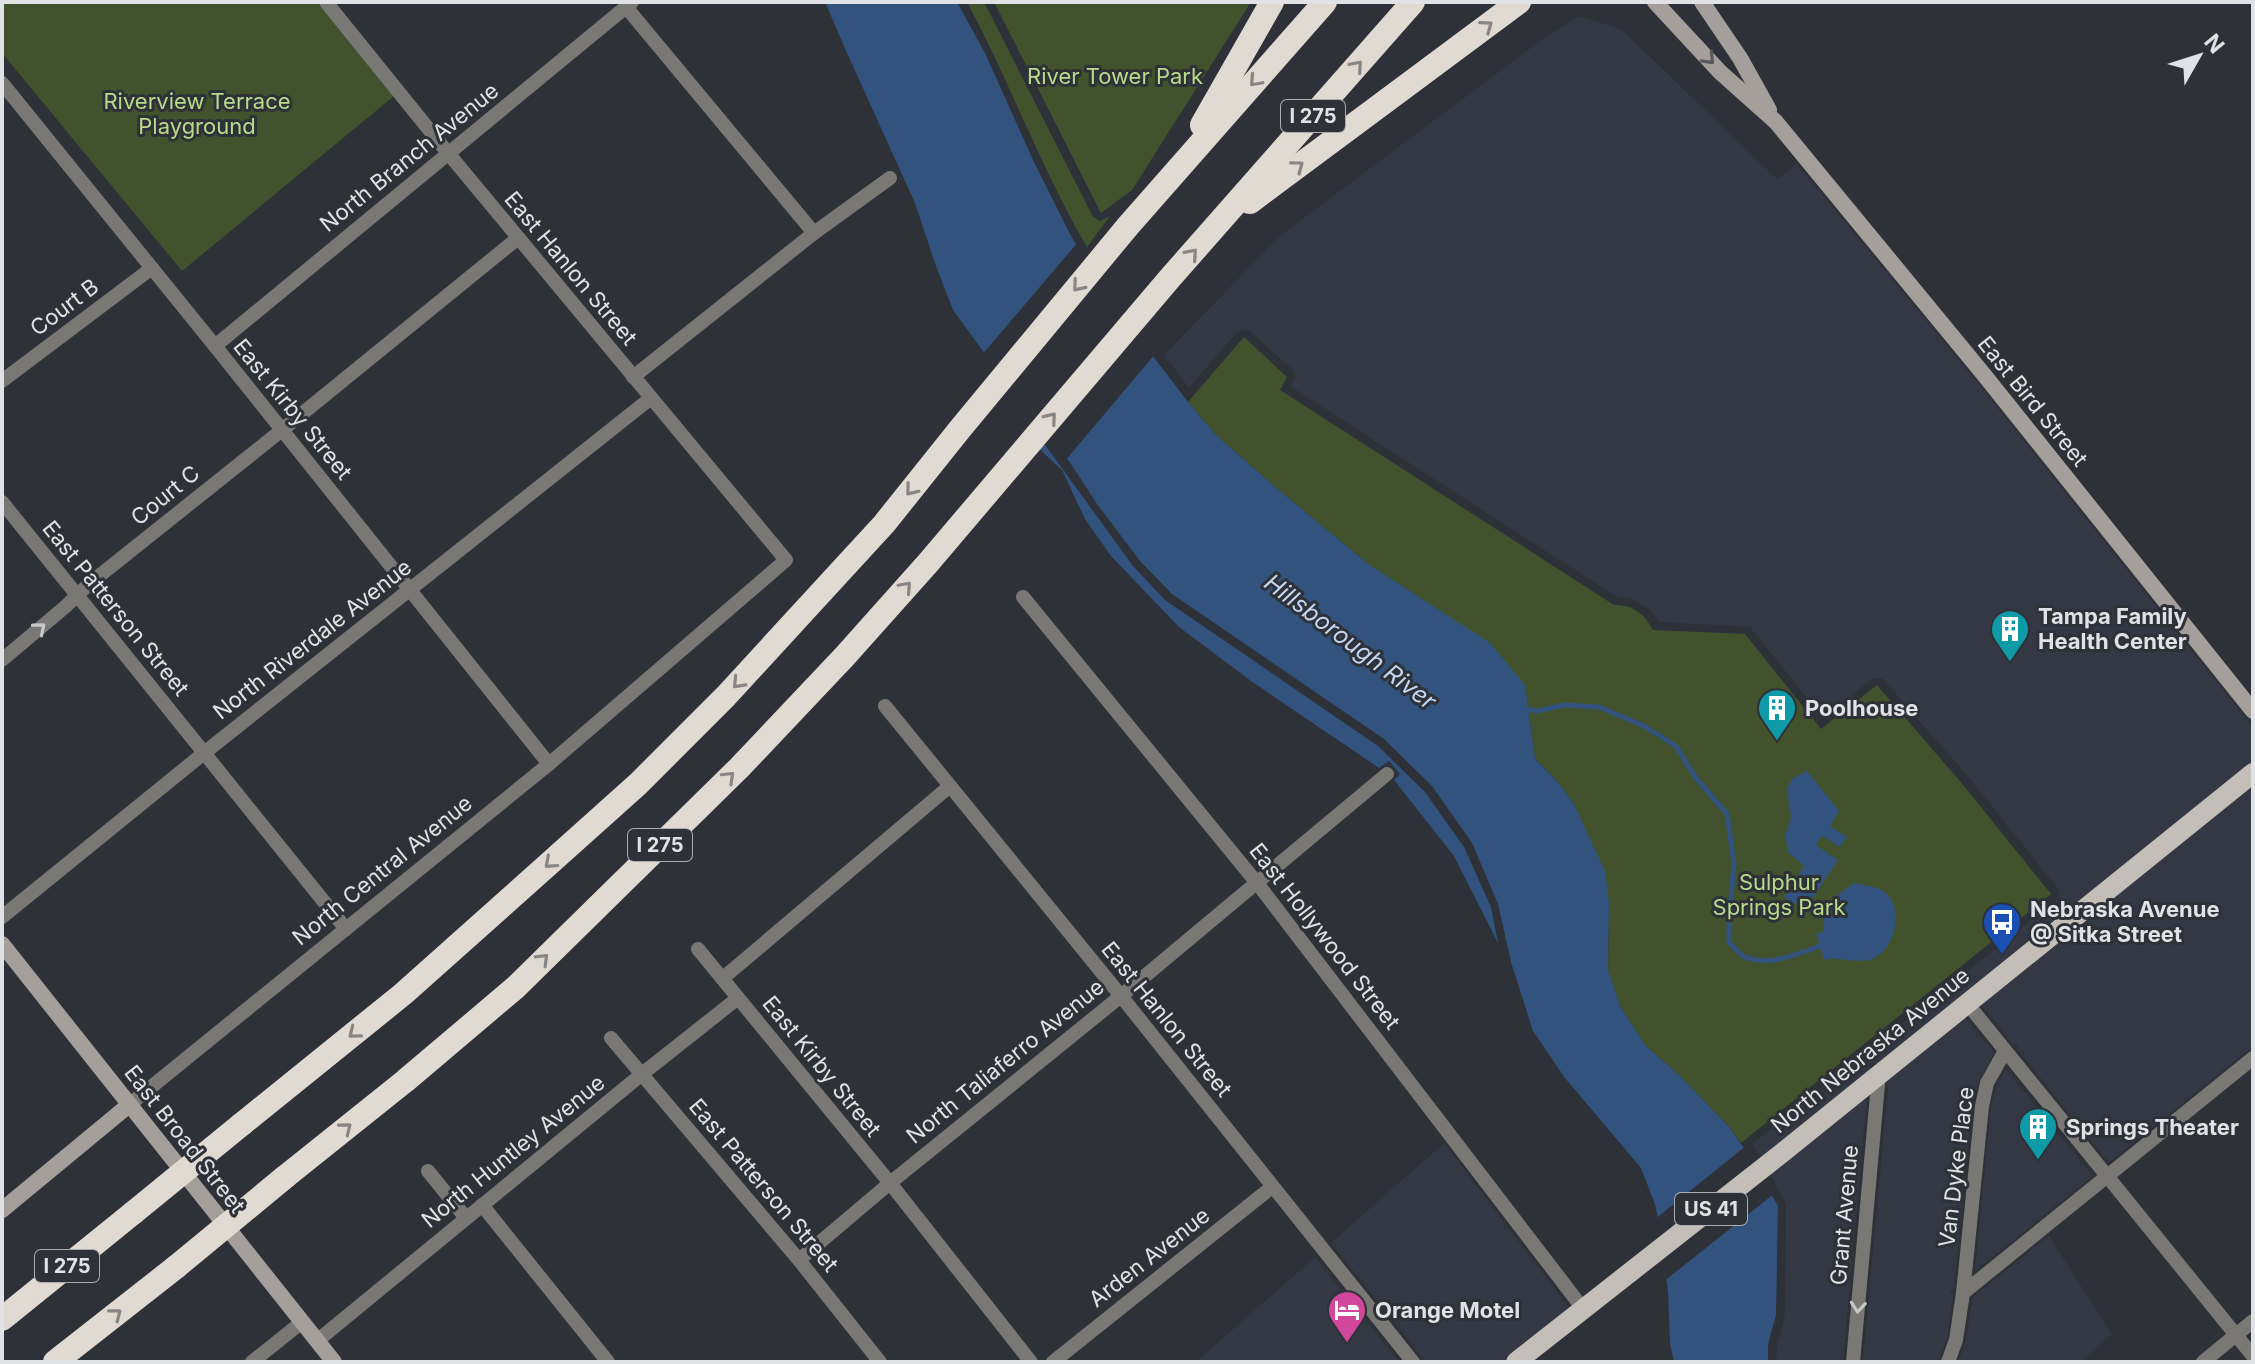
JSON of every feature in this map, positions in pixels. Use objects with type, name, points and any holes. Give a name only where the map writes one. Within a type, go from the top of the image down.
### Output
[{"type":"highway","points":[[1179,166],[1272,2]]},
{"type":"highway","name":"I 275","points":[[2,1319],[403,994],[638,784],[726,696],[873,536],[1128,226],[1325,2]]},
{"type":"highway","name":"I 275","points":[[55,1362],[405,1081],[516,987],[739,768],[845,656],[1170,278],[1413,2]]},
{"type":"highway","points":[[1213,229],[1520,2]]},
{"type":"main road","name":"North Nebraska Avenue","points":[[1529,1358],[1584,1310],[2253,773]]},
{"type":"street","name":"East Hanlon Street","points":[[326,2],[786,560]]},
{"type":"street","name":"East Bird Street","points":[[1655,2],[1720,72],[1776,122],[1985,376],[2253,711]]},
{"type":"street","name":"East Bird Street","points":[[1702,2],[1740,58],[1776,122]]},
{"type":"street","name":"North Branch Avenue","points":[[215,346],[629,4]]},
{"type":"street","points":[[629,4],[814,233]]},
{"type":"street","name":"East Kirby Street","points":[[2,83],[549,764]]},
{"type":"street","points":[[633,377],[814,233],[890,178]]},
{"type":"street","name":"Court C","points":[[2,660],[77,595],[518,238]]},
{"type":"street","name":"Court B","points":[[2,381],[152,268]]},
{"type":"street","name":"North Riverdale Avenue","points":[[2,917],[651,398]]},
{"type":"street","name":"East Patterson Street","points":[[2,502],[346,929]]},
{"type":"street","name":"North Central Avenue","points":[[2,1210],[266,991],[549,764],[786,560]]},
{"type":"street","name":"East Hollywood Street","points":[[1023,597],[1257,883],[1584,1310]]},
{"type":"street","name":"East Hanlon Street","points":[[885,706],[1413,1362]]},
{"type":"street","name":"North Taliaferro Avenue","points":[[799,1260],[1387,774]]},
{"type":"street","points":[[723,978],[950,786]]},
{"type":"street","name":"East Broad Street","points":[[2,944],[334,1362]]},
{"type":"street","name":"East Kirby Street","points":[[698,949],[890,1183],[1031,1362]]},
{"type":"street","name":"North Huntley Avenue","points":[[317,1341],[738,998]]},
{"type":"street","points":[[1966,1002],[2253,1356]]},
{"type":"street","name":"East Patterson Street","points":[[611,1038],[799,1260],[880,1362]]},
{"type":"street","name":"Van Dyke Place","points":[[1948,1362],[1956,1340],[1963,1293],[1982,1106],[1987,1083],[2005,1051]]},
{"type":"street","points":[[1963,1293],[2253,1058]]},
{"type":"street","name":"Grant Avenue","points":[[1853,1362],[1879,1073]]},
{"type":"street","points":[[428,1171],[466,1218]]},
{"type":"street","name":"Arden Avenue","points":[[1053,1362],[1272,1187]]},
{"type":"street","points":[[482,1205],[608,1362]]},
{"type":"street","points":[[2203,1362],[2253,1321]]},
{"type":"street","points":[[252,1362],[302,1322]]},
{"type":"shaded area","points":[[1579,16],[1621,29],[1777,179],[1797,164],[1977,382],[2253,727],[2253,761],[1877,1063],[1871,1063],[1870,1069],[1761,1158],[1752,1144],[2056,900],[2059,890],[1971,780],[1882,678],[1872,679],[1823,718],[1750,627],[1659,622],[1651,610],[1628,597],[1617,597],[1290,386],[1295,378],[1293,370],[1247,329],[1237,332],[1189,388],[1164,355],[1281,235],[1544,38]]},
{"type":"shaded area","points":[[2253,786],[2253,1046],[2109,1163],[2017,1049],[2018,1046],[2012,1043],[1981,1004]]},
{"type":"shaded area","points":[[1965,1017],[1994,1053],[1979,1080],[1972,1106],[1947,1339],[1938,1362],[1863,1362],[1889,1077]]},
{"type":"shaded area","points":[[2006,1069],[2093,1176],[1975,1271],[1991,1107],[1996,1086]]},
{"type":"shaded area","points":[[1867,1094],[1843,1362],[1776,1362],[1785,1314],[1786,1204],[1770,1174]]},
{"type":"shaded area","points":[[1444,1143],[1570,1309],[1502,1362],[1426,1362],[1331,1243]]},
{"type":"shaded area","points":[[2105,1190],[2049,1236],[2112,1334],[2082,1362],[1958,1362],[1965,1343],[1973,1297]]},
{"type":"shaded area","points":[[1315,1257],[1399,1362],[1196,1362]]},
{"type":"green space","name":"Riverview Terrace Playground","points":[[2,2],[317,2],[394,96],[182,271],[2,53]]},
{"type":"green space","points":[[967,2],[984,2],[1093,217],[1100,221],[1110,216],[1087,247],[1055,187]]},
{"type":"green space","name":"River Tower Park","points":[[994,2],[1251,2],[1132,190],[1101,213]]},
{"type":"green space","name":"Sulphur Springs Park","points":[[1244,337],[1287,377],[1280,390],[1614,605],[1637,611],[1653,630],[1745,634],[1821,729],[1877,685],[2051,894],[1741,1143],[1679,1075],[1645,1045],[1620,1006],[1608,970],[1609,902],[1574,804],[1535,759],[1525,685],[1367,563],[1274,486],[1215,434],[1188,402]]},
{"type":"water","name":"Hillsborough River","points":[[825,2],[957,2],[985,53],[1070,234],[1107,296],[1188,402],[1215,434],[1367,563],[1490,643],[1525,685],[1535,759],[1574,804],[1605,871],[1609,902],[1608,969],[1620,1006],[1645,1045],[1730,1128],[1778,1206],[1776,1315],[1768,1344],[1768,1362],[1674,1362],[1656,1207],[1641,1168],[1565,1078],[1533,1031],[1511,962],[1498,904],[1472,843],[1432,786],[1384,739],[1172,594],[1140,561],[1071,464],[953,310],[915,203]]},
{"type":"water","points":[[1043,442],[1133,566],[1165,600],[1378,746],[1425,792],[1464,847],[1491,907],[1498,943],[1454,856],[1394,780],[1400,774],[1389,761],[1379,768],[1251,681],[1179,627],[1111,556],[1085,519],[1062,470],[1038,448]]},
{"type":"water","points":[[1807,771],[1839,811],[1830,826],[1847,837],[1840,847],[1822,836],[1816,845],[1838,860],[1805,910],[1784,897],[1804,866],[1788,852],[1785,836],[1791,818],[1787,789],[1792,779]]},
{"type":"water","points":[[1855,883],[1880,889],[1888,895],[1896,914],[1893,935],[1882,953],[1874,958],[1861,961],[1824,960],[1816,934],[1824,931],[1825,914],[1831,902]]},
{"type":"pier","points":[[1079,241],[1110,294],[1156,353],[1064,462],[981,356]]},
{"type":"pier","points":[[1747,1145],[1775,1193],[1663,1282],[1654,1220]]},
{"type":"waterway","points":[[1525,709],[1537,711],[1565,705],[1599,707],[1644,726],[1676,746],[1695,777],[1727,814],[1734,864],[1729,942],[1743,956],[1762,961],[1820,946]]},
{"type":"place","name":"Tampa Family Health Center","points":[[2010,663]]},
{"type":"place","name":"Poolhouse","points":[[1777,742]]},
{"type":"place","name":"Nebraska Avenue @ Sitka Street","points":[[2002,956]]},
{"type":"place","name":"Springs Theater","points":[[2038,1161]]},
{"type":"place","name":"Orange Motel","points":[[1347,1344]]}]
